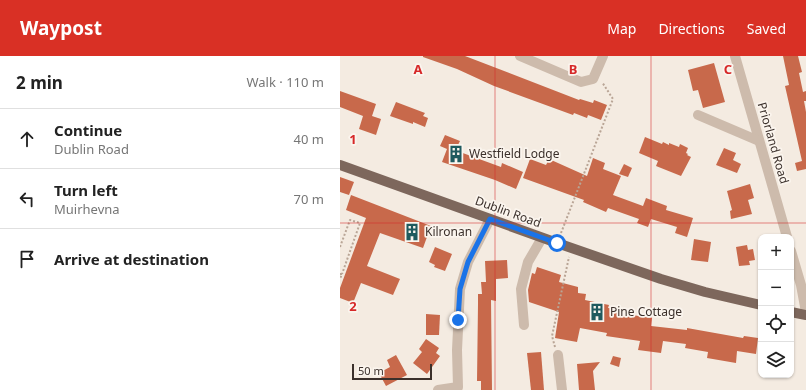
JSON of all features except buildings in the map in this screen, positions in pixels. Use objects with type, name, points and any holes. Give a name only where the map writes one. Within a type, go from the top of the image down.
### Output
[{"type":"main road","name":"Dublin Road","points":[[340,165],[661,279],[705,292],[758,304]]},
{"type":"main road","points":[[794,313],[806,315]]},
{"type":"street","points":[[520,56],[581,82],[592,80],[597,72],[603,56]]},
{"type":"street","name":"Priorland Road","points":[[735,56],[786,234]]},
{"type":"street","points":[[698,115],[759,141]]},
{"type":"street","points":[[438,390],[458,388],[457,350],[460,289],[468,262],[490,219]]},
{"type":"street","points":[[524,325],[521,289],[528,262],[542,238]]},
{"type":"street","points":[[794,261],[801,285],[806,312]]},
{"type":"street","points":[[558,355],[562,390]]},
{"type":"path","points":[[557,243],[613,99],[597,72]]},
{"type":"path","points":[[340,247],[350,220],[360,223],[340,279]]},
{"type":"path","points":[[558,355],[552,336],[571,248]]},
{"type":"place","name":"Westfield Lodge","points":[[456,154]]},
{"type":"place","name":"Kilronan","points":[[412,232]]},
{"type":"place","name":"Pine Cottage","points":[[597,312]]},
{"type":"route","points":[[458,320],[460,289],[468,262],[490,219],[557,243]]}]
